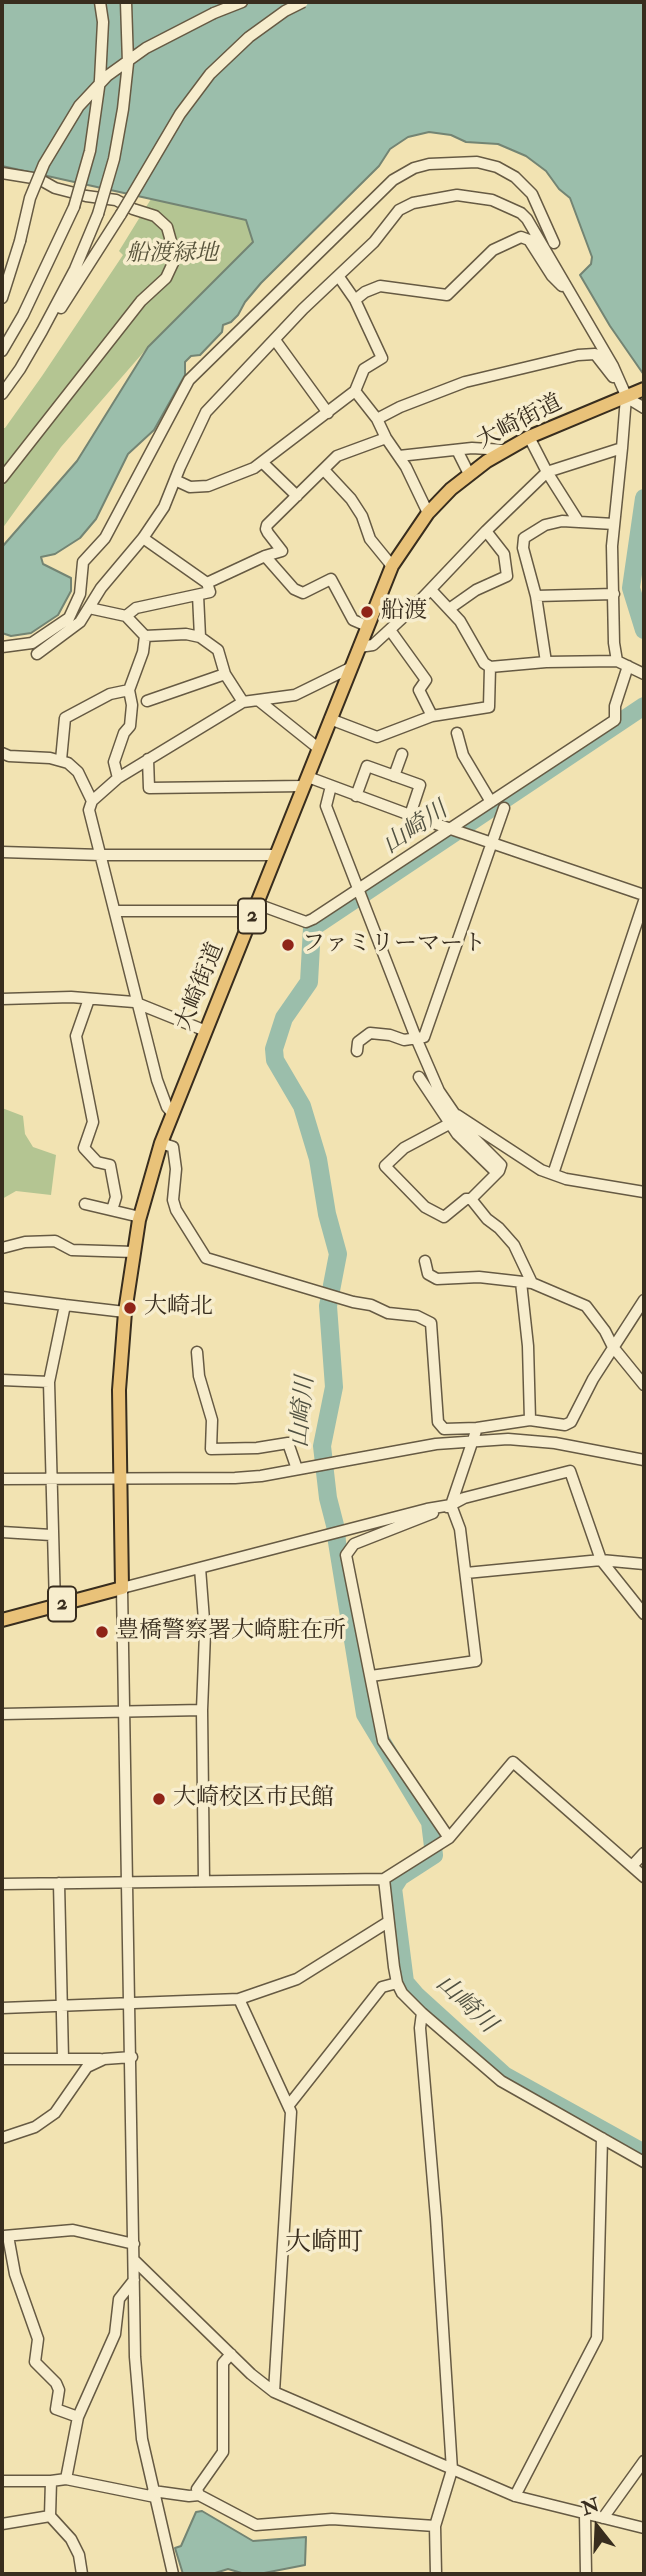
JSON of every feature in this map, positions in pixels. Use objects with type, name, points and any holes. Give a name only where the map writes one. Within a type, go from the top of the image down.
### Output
[{"type":"main road","name":"大崎街道","points":[[122,1588],[119,1390],[125,1312],[140,1217],[161,1143],[392,566],[428,513],[469,474],[529,437],[625,394],[644,389]]},
{"type":"main road","name":"2","points":[[2,1620],[122,1588]]},
{"type":"street","points":[[2,351],[23,315],[74,207],[90,151],[100,80],[103,22],[100,2]]},
{"type":"street","points":[[2,394],[43,331],[75,269],[98,214],[114,159],[123,109],[128,63],[126,2]]},
{"type":"street","points":[[2,298],[30,198],[44,164],[68,122],[93,91],[107,76],[146,48],[242,2]]},
{"type":"street","points":[[43,331],[60,310],[121,214],[180,114],[210,74],[249,37],[285,11],[303,2]]},
{"type":"street","points":[[2,647],[32,643],[69,618],[79,594],[83,562],[105,538],[189,380],[393,180],[414,168],[429,164],[477,162],[497,167],[515,177],[533,194],[554,243]]},
{"type":"street","points":[[2,173],[39,179],[55,188],[86,196],[116,200],[155,216],[167,227],[174,252],[173,263],[166,278],[141,301],[2,478]]},
{"type":"street","points":[[37,654],[80,622],[100,588],[143,538],[164,507],[206,412],[303,309],[374,242],[399,210],[413,203],[466,196],[505,205],[527,219],[613,366],[625,394],[612,547],[613,625],[617,661]]},
{"type":"street","points":[[355,300],[380,286],[447,295],[493,250],[521,237],[529,240],[552,276],[569,294]]},
{"type":"street","points":[[174,480],[190,487],[208,486],[263,463],[280,446],[328,414],[355,391],[364,369],[382,358],[355,300],[339,277]]},
{"type":"street","points":[[275,340],[328,414]]},
{"type":"street","points":[[377,419],[400,407],[465,382],[579,355],[595,354],[625,394],[644,408]]},
{"type":"street","points":[[355,391],[377,419],[428,513]]},
{"type":"street","points":[[529,437],[578,521]]},
{"type":"street","points":[[208,583],[265,556],[282,551],[268,534],[267,525],[337,456],[386,438]]},
{"type":"street","points":[[399,456],[472,448],[504,450]]},
{"type":"street","points":[[359,647],[373,645],[390,630],[547,472],[622,448]]},
{"type":"street","points":[[457,450],[469,474]]},
{"type":"street","points":[[263,463],[297,496]]},
{"type":"street","points":[[324,470],[351,499],[362,516],[370,539],[392,566]]},
{"type":"street","points":[[546,662],[536,596],[523,548],[524,538],[545,525],[562,521],[614,524]]},
{"type":"street","points":[[449,609],[476,590],[507,576],[504,554],[486,531]]},
{"type":"street","points":[[126,616],[136,608],[210,593],[208,583],[143,538]]},
{"type":"street","points":[[504,554],[523,548]]},
{"type":"street","points":[[265,556],[294,589],[303,593],[331,579],[354,620],[367,626]]},
{"type":"street","points":[[430,590],[460,621],[484,663],[490,667],[546,662],[617,661],[644,674]]},
{"type":"street","points":[[536,596],[614,594]]},
{"type":"street","points":[[198,595],[200,637]]},
{"type":"street","points":[[74,606],[126,616],[145,636],[186,634],[200,637],[218,650],[225,674],[243,702]]},
{"type":"street","points":[[390,630],[426,680],[419,691],[432,716]]},
{"type":"street","points":[[118,778],[114,762],[124,733],[130,726],[130,690],[143,652],[145,636]]},
{"type":"street","points":[[116,911],[256,907],[306,922],[359,892],[455,830],[491,802],[615,720],[615,705],[628,666]]},
{"type":"street","points":[[330,719],[377,737],[432,716],[489,707],[490,667]]},
{"type":"street","points":[[173,1114],[167,1107],[157,1080],[89,810],[92,800],[118,778],[243,702],[307,690],[351,668]]},
{"type":"street","points":[[148,701],[225,674]]},
{"type":"street","points":[[61,760],[65,718],[110,694],[130,690]]},
{"type":"street","points":[[258,701],[318,748]]},
{"type":"street","points":[[457,733],[463,755],[491,802]]},
{"type":"street","points":[[2,753],[9,756],[61,760],[78,772],[92,800]]},
{"type":"street","points":[[394,776],[402,754]]},
{"type":"street","points":[[148,759],[149,788],[306,781],[331,786],[644,895]]},
{"type":"street","points":[[356,796],[367,766],[420,785],[410,815]]},
{"type":"street","points":[[331,786],[326,806],[416,1038],[452,1119],[541,1170],[566,1179],[644,1192]]},
{"type":"street","points":[[357,1051],[358,1041],[370,1033],[404,1040],[424,1037],[504,808]]},
{"type":"street","points":[[2,852],[276,855]]},
{"type":"street","points":[[553,1174],[644,901]]},
{"type":"street","points":[[2,999],[89,999],[139,1005],[206,1031]]},
{"type":"street","points":[[89,999],[76,1036],[93,1122],[84,1148],[97,1162],[110,1165],[116,1197],[112,1210]]},
{"type":"street","points":[[419,1077],[452,1119],[501,1165],[497,1173],[471,1199],[466,1199],[444,1217],[425,1207],[385,1166],[404,1147],[452,1119]]},
{"type":"street","points":[[161,1143],[173,1147],[176,1169],[173,1200],[182,1221],[206,1258],[372,1305],[388,1313],[416,1316],[431,1323],[438,1422],[444,1429],[477,1429],[530,1420],[565,1425],[571,1422],[593,1379],[644,1300]]},
{"type":"street","points":[[471,1199],[514,1245],[532,1283]]},
{"type":"street","points":[[85,1204],[140,1217]]},
{"type":"street","points":[[2,1248],[25,1242],[55,1241],[72,1250],[134,1252]]},
{"type":"street","points":[[425,1261],[428,1274],[437,1279],[479,1278],[532,1283],[586,1306],[613,1347],[644,1385]]},
{"type":"street","points":[[521,1282],[528,1346],[530,1420]]},
{"type":"street","points":[[2,1297],[125,1312]]},
{"type":"street","points":[[55,1606],[49,1382],[65,1305]]},
{"type":"street","points":[[197,1352],[199,1376],[212,1420],[211,1449],[257,1448],[289,1443],[298,1469]]},
{"type":"street","points":[[2,1380],[49,1382]]},
{"type":"street","points":[[371,1676],[476,1661],[460,1529],[452,1505],[477,1429]]},
{"type":"street","points":[[2,1479],[235,1478],[473,1440],[508,1439],[555,1443],[644,1460]]},
{"type":"street","points":[[449,1838],[383,1741],[346,1555],[354,1544],[464,1498],[570,1471],[601,1560],[644,1614]]},
{"type":"street","points":[[173,2574],[142,2439],[135,2357],[122,1588],[427,1509],[452,1505]]},
{"type":"street","points":[[2,1532],[51,1535]]},
{"type":"street","points":[[466,1573],[601,1560],[644,1564]]},
{"type":"street","points":[[201,1568],[205,1633],[202,1710],[204,1881]]},
{"type":"street","points":[[2,1714],[202,1710]]},
{"type":"street","points":[[2,1884],[384,1879],[449,1838],[513,1762],[644,1877]]},
{"type":"street","points":[[632,1867],[644,1853]]},
{"type":"street","points":[[384,1879],[397,1983],[402,1993],[501,2081],[644,2162]]},
{"type":"street","points":[[59,1883],[63,2059]]},
{"type":"street","points":[[2,2008],[239,1999],[297,1979],[388,1922]]},
{"type":"street","points":[[289,2105],[382,1987],[397,1983]]},
{"type":"street","points":[[239,1999],[292,2112],[274,2392]]},
{"type":"street","points":[[422,2013],[420,2028],[436,2218],[452,2470],[435,2526],[436,2574]]},
{"type":"street","points":[[2,2059],[132,2057]]},
{"type":"street","points":[[2,2138],[45,2122],[65,2102],[87,2067],[104,2059]]},
{"type":"street","points":[[515,2496],[597,2338],[602,2138]]},
{"type":"street","points":[[78,2417],[56,2409],[59,2390],[56,2383],[35,2362],[38,2339],[5,2236],[73,2230],[134,2244]]},
{"type":"street","points":[[134,2260],[274,2392],[515,2496],[644,2528]]},
{"type":"street","points":[[66,2479],[78,2417],[115,2334],[119,2299],[134,2280]]},
{"type":"street","points":[[199,2495],[197,2489],[223,2452],[223,2363],[231,2354]]},
{"type":"street","points":[[603,2518],[644,2461]]},
{"type":"street","points":[[2,2481],[66,2479],[154,2494],[199,2495],[256,2525],[332,2519],[435,2526]]},
{"type":"street","points":[[51,2481],[50,2516],[71,2539],[79,2555],[82,2574]]},
{"type":"street","points":[[585,2514],[586,2574]]},
{"type":"street","points":[[2,2524],[50,2516]]},
{"type":"green space","name":"船渡緑地","points":[[151,199],[247,220],[253,242],[148,347],[61,447],[2,529],[2,428],[5,428],[42,376],[123,255],[119,251]]},
{"type":"green space","points":[[2,1108],[23,1116],[25,1134],[33,1147],[56,1155],[51,1195],[16,1191],[2,1199]]},
{"type":"shaded area","points":[[2,2],[644,2],[644,375],[610,326],[580,275],[591,264],[592,257],[570,198],[559,189],[546,171],[526,156],[498,144],[466,142],[451,135],[429,132],[408,137],[390,149],[379,166],[261,283],[238,315],[223,325],[222,332],[200,355],[191,356],[185,362],[185,375],[154,430],[128,454],[96,519],[80,538],[55,554],[41,557],[43,564],[71,578],[71,591],[58,615],[31,633],[11,636],[2,633],[2,547],[77,461],[148,347],[253,242],[246,220],[2,166]]},
{"type":"shaded area","points":[[202,2511],[253,2541],[306,2537],[305,2565],[259,2574],[245,2574],[228,2569],[212,2574],[183,2574],[175,2548],[181,2546],[196,2512]]},
{"type":"waterway","name":"山崎川","points":[[644,498],[631,588],[644,630]]},
{"type":"waterway","name":"山崎川","points":[[644,706],[312,928],[309,982],[284,1018],[274,1049],[275,1060],[302,1106],[318,1159],[327,1214],[338,1254],[328,1306],[334,1387],[322,1446],[328,1498],[336,1529],[365,1714],[430,1822],[434,1855],[400,1877],[393,1888],[405,1982],[504,2075],[644,2153]]},
{"type":"place","name":"船渡","points":[[367,612]]},
{"type":"place","name":"ファミリーマート","points":[[288,945]]},
{"type":"place","name":"大崎北","points":[[130,1308]]},
{"type":"place","name":"豊橋警察署大崎駐在所","points":[[102,1632]]},
{"type":"place","name":"大崎校区市民館","points":[[159,1799]]},
{"type":"district","name":"大崎町","points":[[324,2244]]}]
